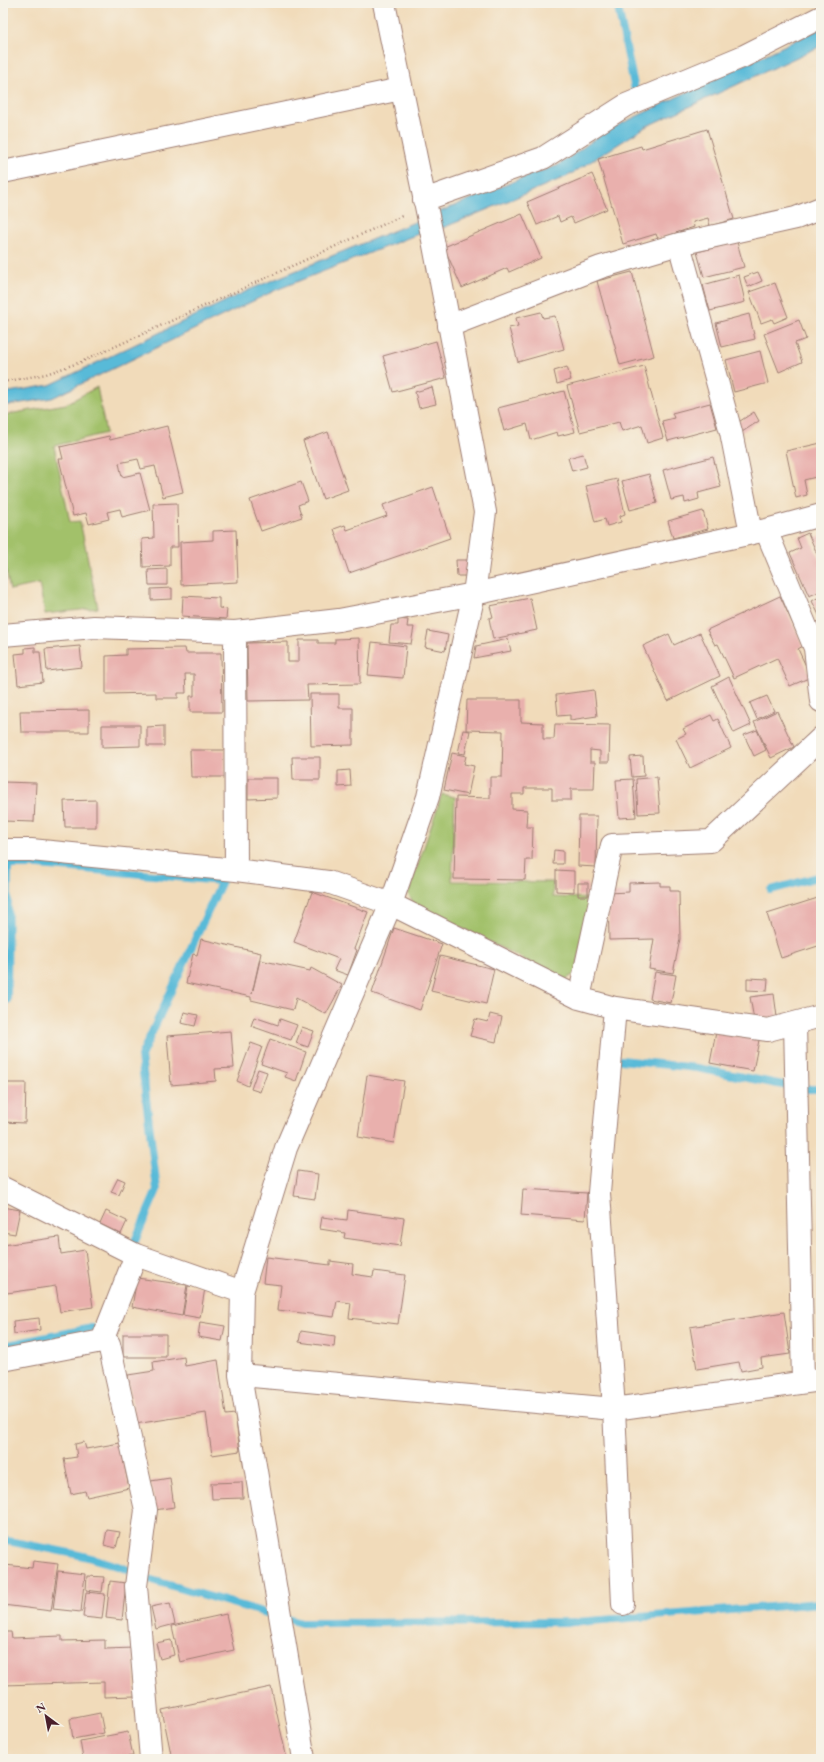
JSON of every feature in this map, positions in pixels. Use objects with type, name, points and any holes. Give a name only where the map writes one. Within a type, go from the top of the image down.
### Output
[{"type":"street","points":[[304,1759],[240,1375],[242,1292],[286,1148],[392,904],[428,797],[474,594],[485,512],[433,240],[384,3]]},
{"type":"street","points":[[425,206],[543,158],[626,105],[744,56],[821,17]]},
{"type":"street","points":[[3,172],[401,89]]},
{"type":"street","points":[[449,326],[601,267],[679,244],[796,218],[821,208]]},
{"type":"street","points":[[679,244],[759,531],[818,647],[821,702]]},
{"type":"street","points":[[3,635],[94,627],[235,632],[339,620],[474,594],[759,531],[821,515]]},
{"type":"street","points":[[235,632],[236,870]]},
{"type":"street","points":[[579,998],[612,845],[711,841],[821,738]]},
{"type":"street","points":[[3,850],[31,850],[236,870],[328,882],[392,904],[579,998],[615,1008],[768,1030],[821,1016]]},
{"type":"street","points":[[615,1008],[599,1193],[614,1409],[623,1604]]},
{"type":"street","points":[[240,1375],[614,1409],[812,1381],[795,1024]]},
{"type":"street","points":[[3,1188],[136,1255],[242,1292]]},
{"type":"street","points":[[102,1341],[136,1255]]},
{"type":"street","points":[[3,1360],[102,1341],[109,1344],[146,1510],[138,1575],[151,1759]]},
{"type":"path","points":[[3,382],[46,374],[81,362],[425,206]]},
{"type":"green space","points":[[97,387],[106,433],[54,446],[70,522],[80,521],[98,608],[45,614],[39,584],[10,590],[3,555],[3,415],[66,404]]},
{"type":"green space","points":[[442,794],[455,797],[452,881],[553,882],[553,897],[590,898],[576,973],[565,980],[414,904],[408,894]]},
{"type":"water","points":[[821,28],[821,46],[647,126],[568,176],[445,227],[418,234],[276,290],[52,398],[3,406],[3,393],[50,385],[251,289],[532,174],[557,166],[606,131]]},
{"type":"building","points":[[707,129],[734,219],[710,226],[708,218],[693,222],[694,227],[658,239],[656,234],[623,244],[598,159],[641,146],[642,149]]},
{"type":"building","points":[[592,174],[607,209],[574,223],[571,217],[560,222],[558,216],[537,225],[527,202]]},
{"type":"building","points":[[522,214],[541,258],[509,272],[507,268],[462,288],[444,247]]},
{"type":"building","points":[[737,242],[744,267],[704,277],[697,252]]},
{"type":"building","points":[[632,272],[654,356],[620,365],[597,281]]},
{"type":"building","points":[[758,272],[762,281],[748,287],[744,277]]},
{"type":"building","points":[[739,275],[745,302],[710,311],[703,285]]},
{"type":"building","points":[[775,283],[788,317],[774,323],[772,319],[761,323],[749,292]]},
{"type":"building","points":[[541,312],[543,318],[555,316],[564,349],[518,362],[509,328],[518,326],[516,318]]},
{"type":"building","points":[[749,314],[755,339],[722,347],[716,323]]},
{"type":"building","points":[[799,320],[806,339],[795,343],[802,362],[779,372],[764,334]]},
{"type":"building","points":[[436,341],[446,378],[393,392],[383,356]]},
{"type":"building","points":[[760,351],[768,383],[734,392],[726,360]]},
{"type":"building","points":[[644,366],[663,438],[647,443],[642,425],[622,431],[619,422],[580,432],[567,386]]},
{"type":"building","points":[[567,367],[571,380],[557,384],[554,371]]},
{"type":"building","points":[[432,387],[436,404],[419,408],[415,392]]},
{"type":"building","points":[[564,391],[575,432],[558,436],[557,432],[531,440],[527,424],[504,431],[498,408]]},
{"type":"building","points":[[710,403],[717,428],[668,441],[662,421],[674,418],[672,413]]},
{"type":"building","points":[[754,412],[759,421],[742,432],[737,423]]},
{"type":"building","points":[[167,426],[183,492],[163,497],[155,466],[141,469],[138,459],[119,463],[122,477],[140,473],[150,510],[122,517],[120,509],[107,512],[109,519],[89,524],[86,513],[73,516],[59,459],[63,459],[60,447],[109,436],[110,440]]},
{"type":"building","points":[[328,432],[348,490],[323,499],[303,441]]},
{"type":"building","points":[[821,443],[821,499],[816,477],[804,480],[807,495],[796,498],[786,451]]},
{"type":"building","points":[[583,454],[587,467],[572,471],[568,458]]},
{"type":"building","points":[[713,457],[721,487],[698,493],[699,499],[685,503],[684,497],[671,500],[663,470]]},
{"type":"building","points":[[649,474],[657,503],[630,510],[622,481]]},
{"type":"building","points":[[617,479],[625,514],[620,516],[621,522],[607,526],[605,519],[595,522],[586,486]]},
{"type":"building","points":[[301,482],[308,501],[298,505],[302,517],[261,531],[250,500]]},
{"type":"building","points":[[433,487],[450,538],[349,573],[334,529],[345,525],[347,530],[387,516],[383,505]]},
{"type":"building","points":[[177,503],[178,547],[170,547],[170,566],[143,567],[142,539],[154,538],[153,504]]},
{"type":"building","points":[[703,511],[708,529],[673,538],[668,521]]},
{"type":"building","points":[[236,530],[238,582],[181,585],[180,542],[213,540],[213,531]]},
{"type":"building","points":[[808,533],[821,563],[821,591],[809,596],[790,553],[801,548],[797,538]]},
{"type":"building","points":[[821,535],[821,550],[815,538]]},
{"type":"building","points":[[456,560],[468,560],[468,576],[457,576]]},
{"type":"building","points":[[167,569],[167,585],[149,585],[148,570]]},
{"type":"building","points":[[172,588],[172,599],[151,600],[151,589]]},
{"type":"building","points":[[183,596],[219,598],[219,608],[227,609],[226,619],[182,616]]},
{"type":"building","points":[[780,596],[803,646],[798,649],[811,677],[790,686],[777,658],[734,678],[718,644],[715,645],[707,630]]},
{"type":"building","points":[[821,596],[821,619],[812,601]]},
{"type":"building","points":[[530,598],[537,630],[493,639],[489,618],[493,617],[490,606]]},
{"type":"building","points":[[398,619],[408,620],[407,627],[414,627],[411,644],[389,642],[391,625],[398,625]]},
{"type":"building","points":[[428,631],[448,635],[445,651],[425,647]]},
{"type":"building","points":[[700,633],[720,676],[668,701],[643,646],[669,634],[674,645]]},
{"type":"building","points":[[359,638],[360,684],[307,685],[308,700],[248,701],[247,643],[288,642],[288,662],[299,662],[299,640],[318,640],[318,643],[335,643],[335,639]]},
{"type":"building","points":[[508,639],[511,651],[474,658],[476,646]]},
{"type":"building","points":[[372,642],[406,646],[403,678],[368,675]]},
{"type":"building","points":[[80,646],[82,667],[47,671],[45,649]]},
{"type":"building","points":[[35,647],[35,652],[40,652],[43,682],[18,685],[15,654],[25,653],[25,648]]},
{"type":"building","points":[[185,648],[186,653],[221,653],[222,712],[190,712],[190,696],[194,696],[194,674],[185,674],[186,693],[178,693],[178,698],[156,698],[156,693],[106,694],[106,656],[126,655],[126,649]]},
{"type":"building","points":[[729,677],[751,725],[734,733],[712,686]]},
{"type":"building","points":[[594,690],[597,716],[570,720],[570,715],[558,716],[556,695]]},
{"type":"building","points":[[310,694],[339,694],[339,708],[353,708],[353,745],[311,746]]},
{"type":"building","points":[[767,696],[774,711],[757,719],[750,703]]},
{"type":"building","points":[[467,700],[521,700],[521,722],[543,723],[543,739],[554,739],[555,724],[610,725],[609,762],[600,762],[600,751],[590,750],[590,762],[595,762],[594,789],[571,789],[571,800],[552,800],[552,788],[524,788],[524,794],[512,794],[512,809],[527,810],[526,827],[533,827],[532,860],[526,860],[525,880],[454,879],[456,797],[490,798],[490,777],[502,777],[503,731],[466,730]]},
{"type":"building","points":[[89,710],[89,732],[21,732],[20,711]]},
{"type":"building","points":[[777,711],[794,747],[771,758],[754,722]]},
{"type":"building","points":[[711,715],[714,721],[718,719],[731,748],[690,768],[676,739],[686,734],[683,729]]},
{"type":"building","points":[[102,725],[140,725],[140,746],[102,747]]},
{"type":"building","points":[[164,726],[164,746],[147,746],[147,727]]},
{"type":"building","points":[[463,730],[470,731],[465,754],[458,753]]},
{"type":"building","points":[[757,730],[766,750],[754,756],[744,735]]},
{"type":"building","points":[[190,750],[225,750],[225,777],[191,777]]},
{"type":"building","points":[[452,753],[466,756],[464,764],[474,766],[468,795],[444,790]]},
{"type":"building","points":[[643,756],[644,776],[632,777],[630,757]]},
{"type":"building","points":[[292,757],[320,757],[320,780],[293,780]]},
{"type":"building","points":[[350,770],[351,786],[338,787],[338,771]]},
{"type":"building","points":[[657,777],[660,813],[638,814],[636,779]]},
{"type":"building","points":[[248,778],[277,778],[277,798],[248,799]]},
{"type":"building","points":[[633,779],[636,817],[619,818],[616,780]]},
{"type":"building","points":[[3,782],[36,783],[34,822],[3,821]]},
{"type":"building","points":[[96,800],[96,827],[65,827],[64,801]]},
{"type":"building","points":[[579,816],[597,816],[596,867],[578,866]]},
{"type":"building","points":[[554,850],[563,851],[563,864],[553,864]]},
{"type":"building","points":[[556,870],[574,871],[574,892],[556,891]]},
{"type":"building","points":[[660,882],[660,886],[670,886],[670,891],[679,891],[680,939],[673,973],[649,969],[654,939],[609,940],[608,893],[629,892],[629,883]]},
{"type":"building","points":[[578,883],[588,883],[588,896],[578,896]]},
{"type":"building","points":[[312,892],[368,912],[354,949],[357,950],[348,975],[334,970],[339,959],[294,942]]},
{"type":"building","points":[[821,897],[821,945],[781,958],[767,914]]},
{"type":"building","points":[[394,928],[442,944],[420,1010],[372,993]]},
{"type":"building","points":[[201,939],[261,953],[252,994],[260,960],[310,971],[311,968],[342,985],[326,1014],[296,998],[293,1010],[251,1000],[251,997],[186,983],[193,954],[197,955]]},
{"type":"building","points":[[440,956],[494,969],[486,1004],[431,991]]},
{"type":"building","points":[[655,972],[676,975],[671,1003],[650,999]]},
{"type":"building","points":[[747,978],[768,979],[767,991],[747,990]]},
{"type":"building","points":[[774,994],[777,1017],[754,1020],[750,997]]},
{"type":"building","points":[[184,1012],[198,1015],[195,1026],[181,1023]]},
{"type":"building","points":[[490,1014],[502,1017],[496,1042],[470,1036],[475,1019],[488,1022]]},
{"type":"building","points":[[254,1017],[278,1025],[280,1019],[297,1025],[291,1040],[251,1026]]},
{"type":"building","points":[[302,1027],[314,1031],[308,1047],[296,1043]]},
{"type":"building","points":[[231,1031],[234,1068],[215,1069],[216,1081],[171,1085],[167,1036]]},
{"type":"building","points":[[716,1032],[759,1040],[753,1071],[710,1063]]},
{"type":"building","points":[[270,1039],[306,1052],[296,1081],[285,1077],[287,1073],[261,1064]]},
{"type":"building","points":[[251,1043],[262,1047],[248,1086],[237,1081]]},
{"type":"building","points":[[258,1069],[267,1072],[260,1092],[251,1089]]},
{"type":"building","points":[[367,1075],[404,1081],[394,1143],[358,1137]]},
{"type":"building","points":[[3,1083],[26,1083],[25,1123],[3,1122]]},
{"type":"building","points":[[298,1171],[318,1174],[315,1199],[294,1196]]},
{"type":"building","points":[[118,1178],[125,1181],[119,1195],[111,1192]]},
{"type":"building","points":[[523,1189],[587,1193],[585,1220],[521,1215]]},
{"type":"building","points":[[3,1207],[20,1210],[15,1234],[3,1232]]},
{"type":"building","points":[[348,1210],[404,1218],[400,1246],[344,1238],[345,1233],[320,1229],[322,1217],[347,1220]]},
{"type":"building","points":[[106,1211],[127,1221],[121,1234],[100,1224]]},
{"type":"building","points":[[59,1237],[61,1254],[85,1250],[93,1307],[60,1312],[56,1286],[7,1293],[6,1287],[3,1288],[3,1245]]},
{"type":"building","points":[[266,1257],[330,1265],[330,1261],[353,1264],[352,1274],[373,1277],[374,1271],[405,1275],[398,1324],[349,1318],[351,1303],[337,1301],[334,1317],[278,1310],[281,1285],[263,1283]]},
{"type":"building","points":[[137,1278],[187,1285],[182,1316],[132,1307]]},
{"type":"building","points":[[188,1286],[205,1288],[200,1318],[183,1315]]},
{"type":"building","points":[[784,1312],[790,1354],[761,1358],[762,1367],[741,1371],[739,1362],[697,1369],[690,1327]]},
{"type":"building","points":[[39,1318],[40,1330],[14,1334],[13,1321]]},
{"type":"building","points":[[200,1322],[225,1326],[222,1341],[198,1337]]},
{"type":"building","points":[[301,1331],[335,1336],[334,1347],[299,1342]]},
{"type":"building","points":[[123,1334],[166,1334],[166,1357],[123,1357]]},
{"type":"building","points":[[184,1357],[185,1366],[218,1360],[226,1415],[235,1414],[240,1451],[212,1455],[206,1413],[135,1424],[128,1375],[154,1371],[153,1362]]},
{"type":"building","points":[[84,1442],[86,1449],[120,1443],[129,1488],[87,1497],[85,1491],[71,1494],[64,1459],[77,1457],[75,1444]]},
{"type":"building","points":[[170,1478],[174,1507],[155,1510],[151,1481]]},
{"type":"building","points":[[242,1482],[243,1498],[212,1499],[211,1483]]},
{"type":"building","points":[[107,1530],[120,1532],[116,1548],[104,1545]]},
{"type":"building","points":[[33,1561],[58,1564],[51,1611],[3,1605],[5,1565],[32,1568]]},
{"type":"building","points":[[58,1571],[85,1574],[81,1612],[53,1609]]},
{"type":"building","points":[[87,1576],[104,1577],[102,1592],[86,1590]]},
{"type":"building","points":[[110,1581],[126,1583],[122,1620],[106,1618]]},
{"type":"building","points":[[86,1592],[105,1594],[102,1619],[83,1617]]},
{"type":"building","points":[[170,1603],[175,1624],[156,1629],[151,1607]]},
{"type":"building","points":[[226,1614],[234,1650],[180,1662],[172,1626]]},
{"type":"building","points":[[3,1632],[11,1632],[12,1638],[62,1636],[62,1641],[105,1640],[105,1649],[134,1648],[135,1696],[104,1697],[104,1682],[3,1685]]},
{"type":"building","points":[[171,1640],[174,1655],[160,1659],[156,1643]]},
{"type":"building","points":[[271,1687],[287,1759],[172,1759],[162,1710]]},
{"type":"building","points":[[100,1713],[104,1733],[73,1739],[70,1719]]},
{"type":"building","points":[[128,1732],[133,1756],[114,1759],[83,1759],[80,1741]]},
{"type":"waterway","points":[[617,3],[635,90]]},
{"type":"waterway","points":[[7,1000],[8,865],[39,865],[222,881],[141,1056],[157,1190],[135,1241]]},
{"type":"waterway","points":[[771,890],[821,876]]},
{"type":"waterway","points":[[621,1060],[697,1068],[793,1087]]},
{"type":"waterway","points":[[807,1089],[821,1089]]},
{"type":"waterway","points":[[3,1346],[92,1328]]},
{"type":"waterway","points":[[3,1540],[95,1559],[131,1571],[148,1579],[301,1623],[577,1622],[821,1603]]}]
